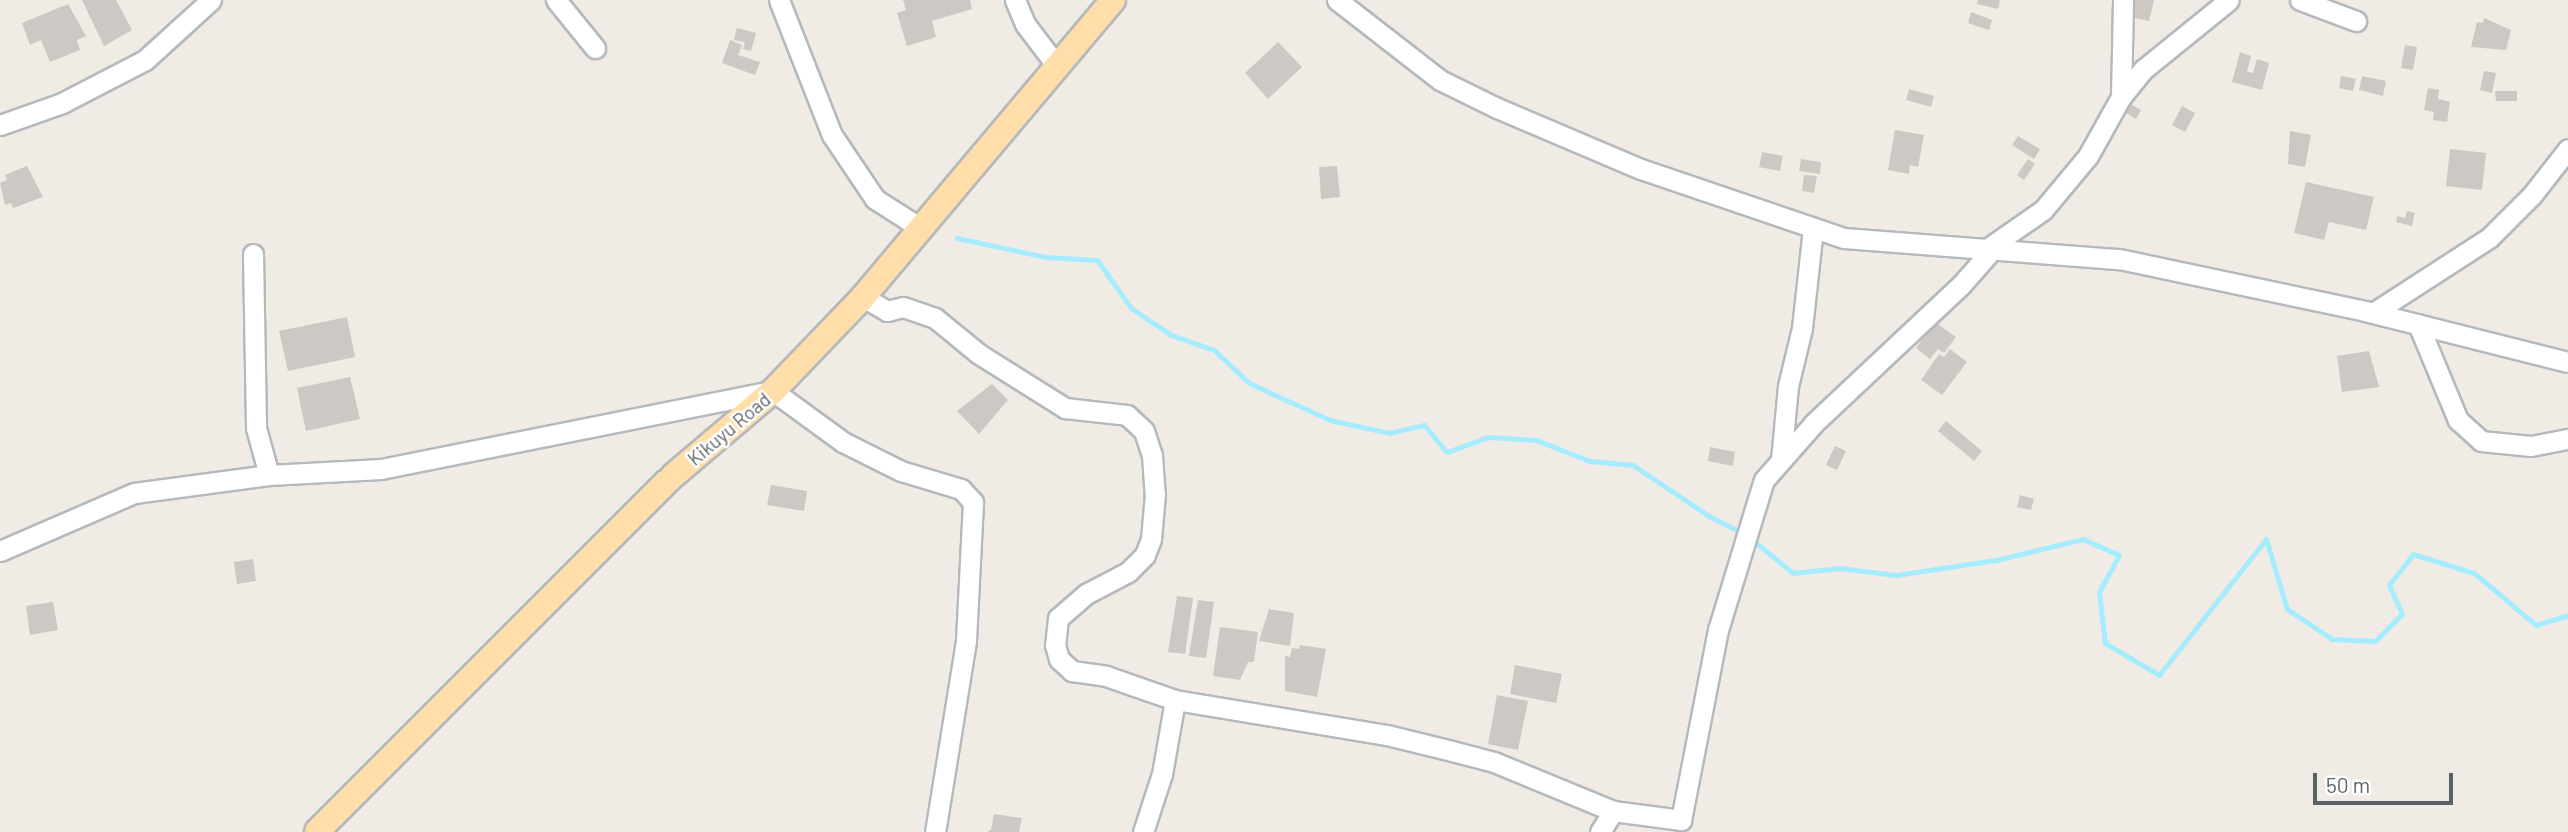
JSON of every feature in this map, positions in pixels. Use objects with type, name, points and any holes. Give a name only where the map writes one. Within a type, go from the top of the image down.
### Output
[{"type":"main road","name":"Kikuyu Road","points":[[317,832],[674,475],[773,391],[863,297],[919,227],[1113,0]]},
{"type":"street","points":[[0,125],[62,103],[145,60],[211,0]]},
{"type":"street","points":[[556,0],[596,48]]},
{"type":"street","points":[[779,0],[832,135],[875,199],[919,227]]},
{"type":"street","points":[[1015,0],[1025,24],[1057,66]]},
{"type":"street","points":[[1337,0],[1440,80],[1497,108],[1641,169],[1844,239],[1987,251],[2119,258],[2373,313],[2568,362]]},
{"type":"street","points":[[2121,97],[2123,0]]},
{"type":"street","points":[[863,297],[887,310],[903,307],[935,318],[979,354],[1065,408],[1128,415],[1144,431],[1152,455],[1156,494],[1152,540],[1145,555],[1128,572],[1086,594],[1058,618],[1055,645],[1059,659],[1072,671],[1106,676],[1175,700],[1411,741],[1494,762],[1613,811],[1681,826],[1718,630],[1764,480],[1814,423],[1961,285],[1987,251],[2043,210],[2088,156],[2121,97],[2166,49],[2230,0]]},
{"type":"street","points":[[2300,0],[2356,21]]},
{"type":"street","points":[[2373,313],[2489,238],[2532,195],[2568,149]]},
{"type":"street","points":[[1781,460],[1788,386],[1802,328],[1813,229]]},
{"type":"street","points":[[253,254],[256,428],[269,474]]},
{"type":"street","points":[[2418,324],[2458,420],[2481,441],[2531,446],[2568,439]]},
{"type":"street","points":[[0,551],[134,493],[269,474],[381,469],[773,391],[843,442],[901,471],[961,489],[973,502],[965,641],[934,832]]},
{"type":"street","points":[[1143,832],[1162,774],[1175,700]]},
{"type":"street","points":[[1600,832],[1613,811]]},
{"type":"building","points":[[82,0],[116,0],[132,30],[104,46]]},
{"type":"building","points":[[903,0],[970,0],[972,9],[932,21],[936,37],[907,46],[897,13],[906,10]]},
{"type":"building","points":[[1978,0],[2000,0],[1998,9],[1977,4]]},
{"type":"building","points":[[2130,0],[2154,0],[2149,21],[2126,16]]},
{"type":"building","points":[[68,4],[86,36],[77,40],[80,50],[50,62],[41,40],[30,45],[22,23]]},
{"type":"building","points":[[1971,12],[1992,20],[1989,30],[1968,23]]},
{"type":"building","points":[[2484,18],[2511,30],[2506,50],[2471,47],[2477,22],[2483,23]]},
{"type":"building","points":[[737,28],[756,33],[751,51],[743,49],[745,42],[734,40]]},
{"type":"building","points":[[730,40],[742,45],[738,55],[760,62],[755,75],[722,63]]},
{"type":"building","points":[[1278,42],[1302,67],[1268,99],[1245,73]]},
{"type":"building","points":[[2405,45],[2417,47],[2413,70],[2401,68]]},
{"type":"building","points":[[2240,52],[2251,56],[2247,72],[2253,73],[2257,59],[2269,63],[2262,90],[2232,82]]},
{"type":"building","points":[[2484,71],[2496,73],[2492,93],[2480,90]]},
{"type":"building","points":[[2341,76],[2356,79],[2353,91],[2339,88]]},
{"type":"building","points":[[2362,76],[2386,81],[2383,96],[2359,90]]},
{"type":"building","points":[[2428,88],[2439,90],[2438,99],[2450,102],[2447,122],[2433,120],[2434,112],[2424,110]]},
{"type":"building","points":[[1909,89],[1934,96],[1931,107],[1906,100]]},
{"type":"building","points":[[2495,91],[2517,91],[2517,101],[2496,101]]},
{"type":"building","points":[[2126,102],[2141,110],[2136,119],[2121,110]]},
{"type":"building","points":[[2182,106],[2195,113],[2185,132],[2172,125]]},
{"type":"building","points":[[1895,130],[1924,135],[1918,167],[1910,165],[1909,174],[1888,170]]},
{"type":"building","points":[[2290,131],[2311,135],[2305,167],[2288,164]]},
{"type":"building","points":[[2018,136],[2040,149],[2034,159],[2012,145]]},
{"type":"building","points":[[2450,149],[2486,153],[2482,190],[2446,186]]},
{"type":"building","points":[[1762,152],[1783,156],[1780,171],[1759,167]]},
{"type":"building","points":[[1801,159],[1821,162],[1820,174],[1799,171]]},
{"type":"building","points":[[2028,159],[2035,164],[2024,180],[2017,175]]},
{"type":"building","points":[[27,166],[43,197],[13,208],[11,203],[5,205],[0,183],[7,180],[5,175]]},
{"type":"building","points":[[1337,166],[1340,197],[1321,199],[1319,167]]},
{"type":"building","points":[[1804,175],[1817,176],[1814,193],[1802,191]]},
{"type":"building","points":[[2306,182],[2374,197],[2366,230],[2329,222],[2324,240],[2294,233]]},
{"type":"building","points":[[2407,211],[2415,213],[2412,226],[2396,222],[2397,216],[2405,218]]},
{"type":"building","points":[[347,317],[355,357],[288,371],[279,331]]},
{"type":"building","points":[[1935,322],[1956,337],[1944,353],[1938,349],[1930,359],[1916,348]]},
{"type":"building","points":[[1950,349],[1967,362],[1942,395],[1921,380],[1939,354],[1944,357]]},
{"type":"building","points":[[2369,351],[2379,387],[2342,392],[2337,356]]},
{"type":"building","points":[[350,377],[360,419],[306,431],[297,388]]},
{"type":"building","points":[[992,384],[1008,400],[979,434],[957,411]]},
{"type":"building","points":[[1946,421],[1982,451],[1974,461],[1938,431]]},
{"type":"building","points":[[1835,446],[1846,451],[1837,470],[1826,465]]},
{"type":"building","points":[[1710,447],[1735,452],[1733,466],[1708,461]]},
{"type":"building","points":[[771,485],[807,491],[804,511],[767,505]]},
{"type":"building","points":[[2020,495],[2034,499],[2031,510],[2017,507]]},
{"type":"building","points":[[253,559],[256,581],[237,584],[234,562]]},
{"type":"building","points":[[1177,596],[1193,598],[1185,654],[1168,652]]},
{"type":"building","points":[[1198,600],[1214,602],[1206,658],[1189,656]]},
{"type":"building","points":[[53,602],[58,630],[30,635],[26,606]]},
{"type":"building","points":[[1269,609],[1294,613],[1290,646],[1259,641]]},
{"type":"building","points":[[1220,627],[1258,632],[1254,662],[1248,662],[1240,680],[1213,676]]},
{"type":"building","points":[[1300,645],[1326,649],[1317,697],[1285,691],[1285,656],[1290,657],[1292,648],[1299,649]]},
{"type":"building","points":[[1515,665],[1562,674],[1556,703],[1510,694]]},
{"type":"building","points":[[1497,695],[1528,701],[1518,750],[1488,744]]},
{"type":"building","points":[[994,814],[1022,818],[1019,832],[987,832],[991,830]]},
{"type":"waterway","points":[[957,238],[1046,257],[1097,260],[1131,308],[1171,335],[1214,350],[1249,383],[1330,420],[1389,433],[1424,425],[1447,452],[1488,437],[1536,440],[1590,461],[1633,465],[1709,516],[1743,533]]},
{"type":"waterway","points":[[1751,539],[1793,573],[1840,568],[1896,575],[1996,560],[2083,539],[2119,555],[2099,592],[2105,643],[2159,675],[2266,539],[2287,609],[2332,639],[2375,641],[2402,614],[2389,585],[2413,554],[2474,573],[2536,625],[2568,615]]}]
